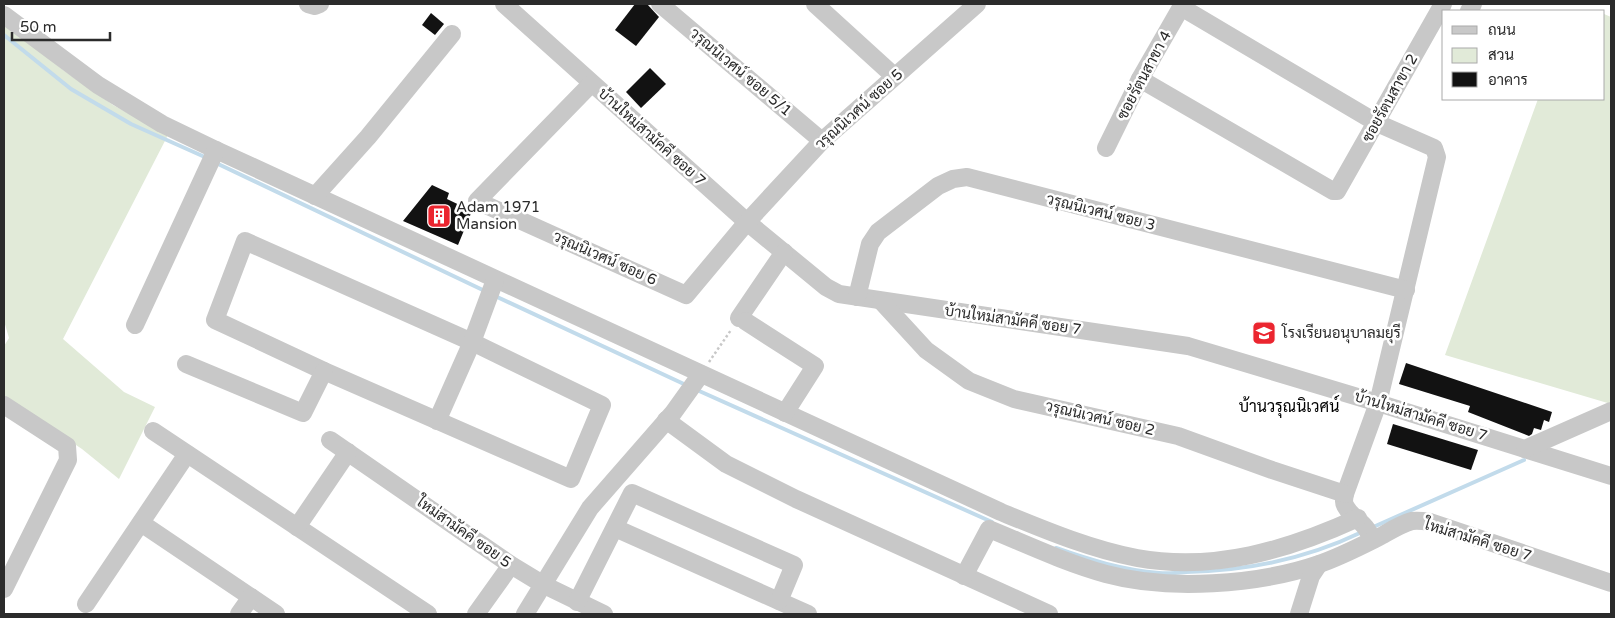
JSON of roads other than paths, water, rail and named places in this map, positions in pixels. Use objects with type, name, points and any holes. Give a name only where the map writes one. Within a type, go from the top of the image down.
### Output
[{"type":"street","name":"บ้านใหม่สามัคคี ซอย 7","points":[[504,4],[747,222],[826,287],[839,294],[1188,346],[1611,476]]},
{"type":"street","name":"วรุณนิเวศน์ ซอย 5/1","points":[[660,4],[822,141]]},
{"type":"street","points":[[815,4],[894,76]]},
{"type":"street","name":"วรุณนิเวศน์ ซอย 5","points":[[747,222],[822,141],[977,4]]},
{"type":"street","points":[[1182,5],[1377,123],[1434,148],[1438,158],[1378,403],[1345,494],[1344,502],[1346,507],[1366,530]]},
{"type":"street","name":"ซอยรัตนสาขา 4","points":[[1106,148],[1140,79],[1182,5]]},
{"type":"street","points":[[4,15],[98,85],[213,156],[315,196],[495,280],[696,380],[785,413],[1001,512],[1063,537],[1102,550],[1138,558],[1166,562],[1192,562],[1253,555],[1303,542],[1366,530]]},
{"type":"street","name":"ซอยรัตนสาขา 2","points":[[1140,79],[1333,191],[1337,191],[1440,18]]},
{"type":"street","points":[[315,196],[368,138],[452,34]]},
{"type":"street","name":"วรุณนิเวศน์ ซอย 6","points":[[591,84],[477,201],[686,295],[747,222]]},
{"type":"street","points":[[135,325],[213,156]]},
{"type":"street","name":"วรุณนิเวศน์ ซอย 3","points":[[857,297],[870,244],[878,232],[938,186],[953,178],[967,178],[1406,290]]},
{"type":"street","points":[[245,242],[472,342],[602,405],[571,479],[324,371],[215,320],[245,242]]},
{"type":"street","points":[[784,252],[742,320],[815,366],[785,413]]},
{"type":"street","points":[[437,421],[472,342],[495,280]]},
{"type":"street","name":"วรุณนิเวศน์ ซอย 2","points":[[881,301],[926,350],[969,381],[1014,399],[1178,436],[1345,494]]},
{"type":"street","points":[[186,364],[303,413],[324,371]]},
{"type":"street","points":[[525,614],[590,508],[666,420],[696,380]]},
{"type":"street","points":[[4,405],[67,446],[68,460],[4,589]]},
{"type":"street","points":[[1525,449],[1611,411]]},
{"type":"street","points":[[666,420],[726,464],[796,499],[1049,614]]},
{"type":"street","points":[[153,431],[428,614]]},
{"type":"street","name":"ใหม่สามัคคี ซอย 5","points":[[330,440],[511,565],[544,585],[604,614]]},
{"type":"street","points":[[297,527],[348,452]]},
{"type":"street","points":[[86,604],[187,454]]},
{"type":"street","points":[[577,602],[632,493],[794,565],[779,601]]},
{"type":"street","name":"ใหม่สามัคคี ซอย 7","points":[[964,576],[990,529],[1076,565],[1106,574],[1140,580],[1201,584],[1278,575],[1319,564],[1366,530],[1421,520],[1611,584]]},
{"type":"street","points":[[140,523],[276,614]]},
{"type":"street","points":[[615,528],[808,614]]},
{"type":"street","points":[[1300,614],[1311,576],[1319,564]]},
{"type":"street","points":[[476,614],[511,565]]},
{"type":"street","points":[[239,614],[251,597]]},
{"type":"waterway","points":[[4,35],[71,89],[131,124],[207,158]]},
{"type":"waterway","points":[[216,163],[487,292]]},
{"type":"waterway","points":[[495,296],[686,385]]},
{"type":"waterway","points":[[697,390],[992,522]]},
{"type":"waterway","points":[[1371,528],[1524,460]]},
{"type":"waterway","points":[[1056,548],[1120,567],[1146,572],[1172,573],[1254,566],[1298,556],[1362,532]]},
{"type":"place","name":"Adam 1971 Mansion","points":[[439,216]]},
{"type":"place","name":"โรงเรียนอนุบาลมยุรี","points":[[1264,333]]},
{"type":"district","name":"บ้านวรุณนิเวศน์","points":[[1289,407]]}]
